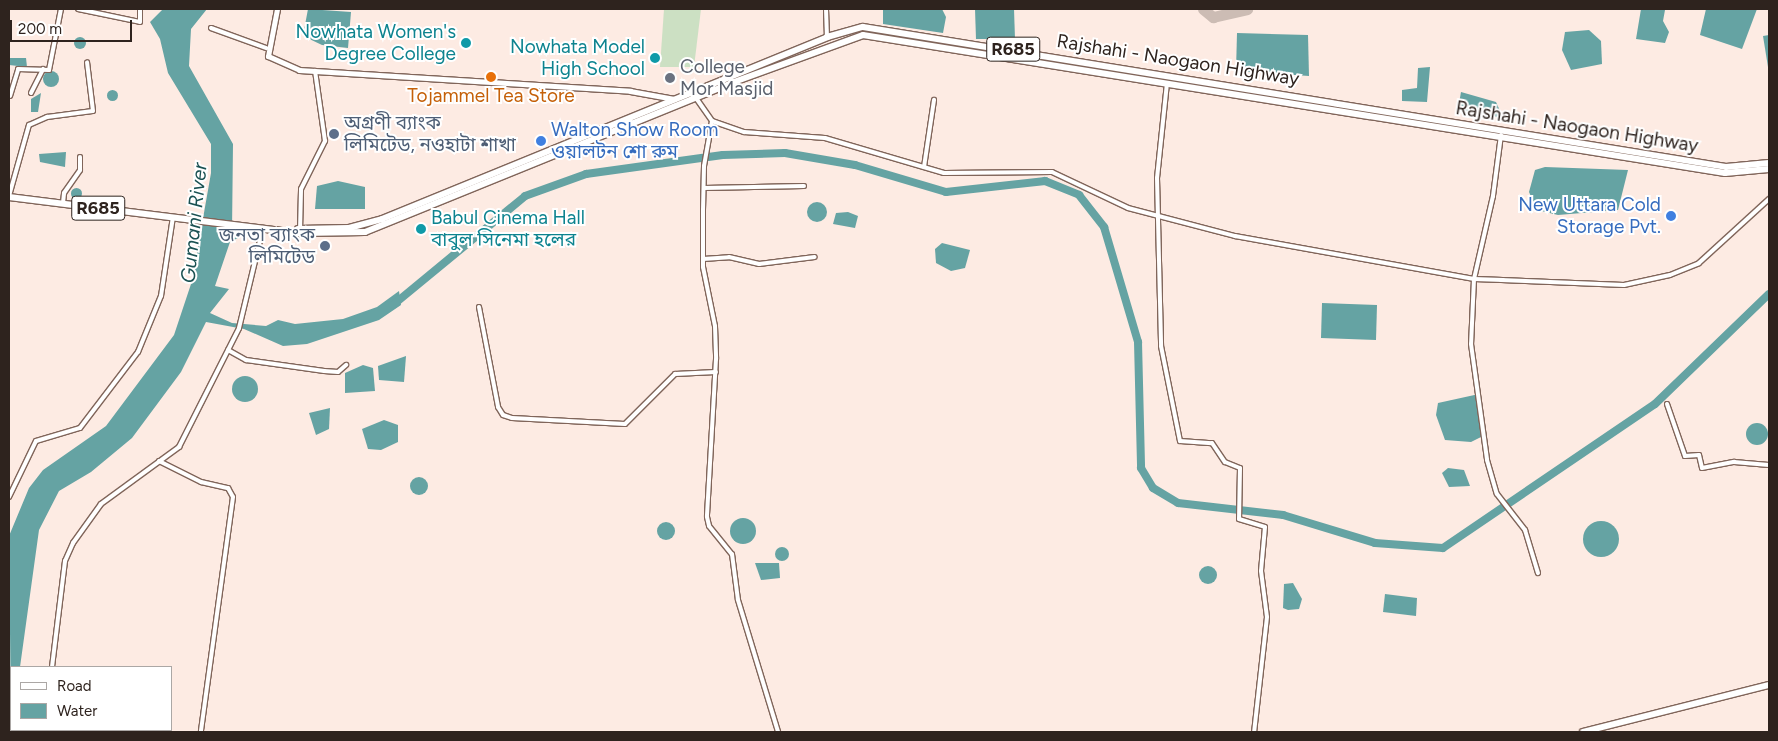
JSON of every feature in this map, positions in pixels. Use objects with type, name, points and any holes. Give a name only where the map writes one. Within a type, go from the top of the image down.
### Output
[{"type":"main road","name":"Rajshahi - Naogaon Highway","points":[[638,118],[696,98],[827,37],[875,27],[1154,76],[1168,81],[1725,173],[1769,169]]},
{"type":"main road","name":"Rajshahi - Naogaon Highway","points":[[173,217],[286,230],[365,232],[677,100],[779,60],[837,42],[874,35],[1154,76],[1726,166],[1769,163]]},
{"type":"main road","name":"R685","points":[[9,197],[173,217]]},
{"type":"main road","points":[[1583,732],[1769,685]]},
{"type":"street","points":[[10,96],[18,69],[49,70],[50,54],[55,49],[61,9]]},
{"type":"street","points":[[78,9],[140,22],[140,9]]},
{"type":"street","points":[[266,48],[277,9]]},
{"type":"street","points":[[826,9],[827,37]]},
{"type":"street","points":[[211,28],[266,48],[276,62],[314,71],[630,91],[677,100]]},
{"type":"street","points":[[9,197],[29,125],[47,117],[93,111],[87,62]]},
{"type":"street","points":[[31,93],[42,69]]},
{"type":"street","points":[[300,231],[305,176],[325,141],[314,71]]},
{"type":"street","points":[[1168,81],[1159,147],[1158,215],[1162,346],[1180,441],[1212,443],[1225,462],[1240,468],[1239,519],[1265,528],[1261,570],[1267,618],[1254,732]]},
{"type":"street","points":[[696,98],[712,121],[744,132],[825,138],[924,167],[966,175],[1052,172],[1128,208],[1253,240],[1474,279],[1624,285],[1670,275],[1699,263],[1769,199]]},
{"type":"street","points":[[924,167],[934,100]]},
{"type":"street","points":[[712,121],[704,166],[703,259],[715,326],[716,372],[710,427],[708,526],[732,554],[738,600],[778,732]]},
{"type":"street","points":[[1501,135],[1494,196],[1474,279],[1471,344],[1487,460],[1497,494],[1525,530],[1538,573]]},
{"type":"street","points":[[63,203],[64,193],[80,170],[80,157]]},
{"type":"street","points":[[704,188],[804,186]]},
{"type":"street","points":[[9,497],[36,441],[80,428],[138,352],[161,296],[173,217]]},
{"type":"street","points":[[52,666],[65,561],[73,543],[101,504],[179,447],[241,323],[263,228]]},
{"type":"street","points":[[703,259],[729,257],[759,264],[814,257]]},
{"type":"street","points":[[1494,280],[1503,280]]},
{"type":"street","points":[[479,307],[498,407],[503,415],[512,418],[625,424],[676,374],[716,372]]},
{"type":"street","points":[[228,350],[246,360],[324,371],[338,372],[346,365]]},
{"type":"street","points":[[1667,404],[1685,456],[1699,455],[1702,468],[1734,462],[1769,464]]},
{"type":"street","points":[[159,460],[201,482],[228,488],[233,497],[201,732]]},
{"type":"green space","points":[[664,9],[701,9],[694,67],[660,67]]},
{"type":"water","points":[[163,9],[207,9],[191,29],[189,66],[233,144],[232,231],[240,237],[230,242],[215,286],[229,289],[210,313],[232,323],[266,326],[278,320],[295,324],[343,319],[377,307],[399,291],[401,305],[379,320],[307,344],[283,346],[244,329],[206,322],[181,372],[132,438],[91,472],[59,491],[39,530],[20,666],[10,666],[9,536],[29,488],[43,470],[106,426],[174,335],[192,281],[211,173],[211,144],[168,73],[160,39],[150,22]]},
{"type":"water","points":[[308,9],[351,12],[348,48],[322,45],[303,36]]},
{"type":"water","points":[[883,9],[942,9],[946,17],[943,33],[883,24]]},
{"type":"water","points":[[975,9],[1014,9],[1015,39],[976,39]]},
{"type":"water","points":[[1641,9],[1665,10],[1663,21],[1669,32],[1665,43],[1636,39]]},
{"type":"water","points":[[1706,9],[1757,9],[1742,49],[1700,35]]},
{"type":"water","points":[[1589,30],[1601,41],[1602,64],[1571,70],[1562,50],[1565,32]]},
{"type":"water","points":[[1237,33],[1308,35],[1309,76],[1236,71]]},
{"type":"water","points":[[1769,35],[1769,67],[1768,67],[1763,36]]},
{"type":"water","points":[[80,37],[86,43],[80,49],[74,43]]},
{"type":"water","points":[[9,58],[26,58],[27,67],[9,65]]},
{"type":"water","points":[[1430,67],[1427,102],[1402,101],[1402,90],[1417,88],[1418,68]]},
{"type":"water","points":[[51,71],[59,79],[51,87],[43,79]]},
{"type":"water","points":[[112,89],[118,95],[112,101],[106,95]]},
{"type":"water","points":[[1461,92],[1496,102],[1501,113],[1498,117],[1458,109]]},
{"type":"water","points":[[41,93],[38,112],[31,112],[31,99]]},
{"type":"water","points":[[66,152],[65,167],[40,162],[39,154]]},
{"type":"water","points":[[1545,167],[1628,170],[1618,210],[1558,215],[1537,210],[1529,192],[1535,170]]},
{"type":"water","points":[[338,181],[365,187],[365,209],[315,209],[317,186]]},
{"type":"water","points":[[76,187],[82,193],[76,199],[70,193]]},
{"type":"water","points":[[817,202],[824,205],[827,212],[824,219],[817,222],[810,219],[807,212],[810,205]]},
{"type":"water","points":[[848,212],[858,216],[855,228],[833,224],[836,213]]},
{"type":"water","points":[[942,243],[970,250],[965,268],[951,271],[936,263],[935,249]]},
{"type":"water","points":[[1322,303],[1377,305],[1376,340],[1321,338]]},
{"type":"water","points":[[406,356],[404,382],[379,380],[378,366]]},
{"type":"water","points":[[363,365],[373,368],[375,391],[345,393],[345,373]]},
{"type":"water","points":[[245,376],[254,380],[258,389],[254,398],[245,402],[236,398],[232,389],[236,380]]},
{"type":"water","points":[[1479,394],[1481,437],[1471,442],[1445,440],[1436,415],[1438,403]]},
{"type":"water","points":[[330,408],[329,429],[316,435],[309,413]]},
{"type":"water","points":[[384,420],[398,425],[398,442],[381,450],[368,449],[362,429]]},
{"type":"water","points":[[1757,423],[1765,426],[1768,434],[1765,442],[1757,445],[1749,442],[1746,434],[1749,426]]},
{"type":"water","points":[[1448,468],[1464,470],[1470,486],[1449,487],[1442,473]]},
{"type":"water","points":[[419,477],[425,480],[428,486],[425,492],[419,495],[413,492],[410,486],[413,480]]},
{"type":"water","points":[[743,518],[752,522],[756,531],[752,540],[743,544],[734,540],[730,531],[734,522]]},
{"type":"water","points":[[1601,521],[1613,527],[1619,539],[1613,551],[1601,557],[1589,551],[1583,539],[1589,527]]},
{"type":"water","points":[[662,522],[670,522],[675,527],[673,538],[662,540],[657,535],[657,527]]},
{"type":"water","points":[[779,547],[785,547],[789,554],[785,561],[779,561],[775,557],[775,551]]},
{"type":"water","points":[[755,563],[779,563],[780,578],[761,580]]},
{"type":"water","points":[[1204,566],[1212,566],[1217,571],[1215,582],[1204,584],[1199,579],[1199,571]]},
{"type":"water","points":[[1293,583],[1302,599],[1299,609],[1288,610],[1283,608],[1284,584]]},
{"type":"water","points":[[1385,594],[1417,598],[1416,616],[1383,612]]},
{"type":"waterway","points":[[393,305],[525,196],[586,174],[723,155],[785,153],[855,165],[946,192],[1045,181],[1079,195],[1104,227],[1138,342],[1141,468],[1153,488],[1178,503],[1283,515],[1375,543],[1443,548],[1655,404],[1769,294]]},
{"type":"taxiway","points":[[1203,9],[1213,17],[1247,9]]},
{"type":"place","name":"Nowhata Women's Degree College","points":[[466,43]]},
{"type":"place","name":"Nowhata Model High School","points":[[655,58]]},
{"type":"place","name":"Tojammel Tea Store","points":[[491,77]]},
{"type":"place","name":"College Mor Masjid","points":[[670,78]]},
{"type":"place","name":"অগ্রণী ব্যাংক লিমিটেড, নওহাটা শাখা","points":[[334,134]]},
{"type":"place","name":"Walton Show Room ওয়ালটন শো রুম","points":[[541,141]]},
{"type":"place","name":"New Uttara Cold Storage Pvt.","points":[[1671,216]]},
{"type":"place","name":"Babul Cinema Hall বাবুল সিনেমা হলের","points":[[421,229]]},
{"type":"place","name":"জনতা ব্যাংক লিমিটেড","points":[[325,246]]},
{"type":"water label","name":"Gumani River","points":[[194,223]]}]
